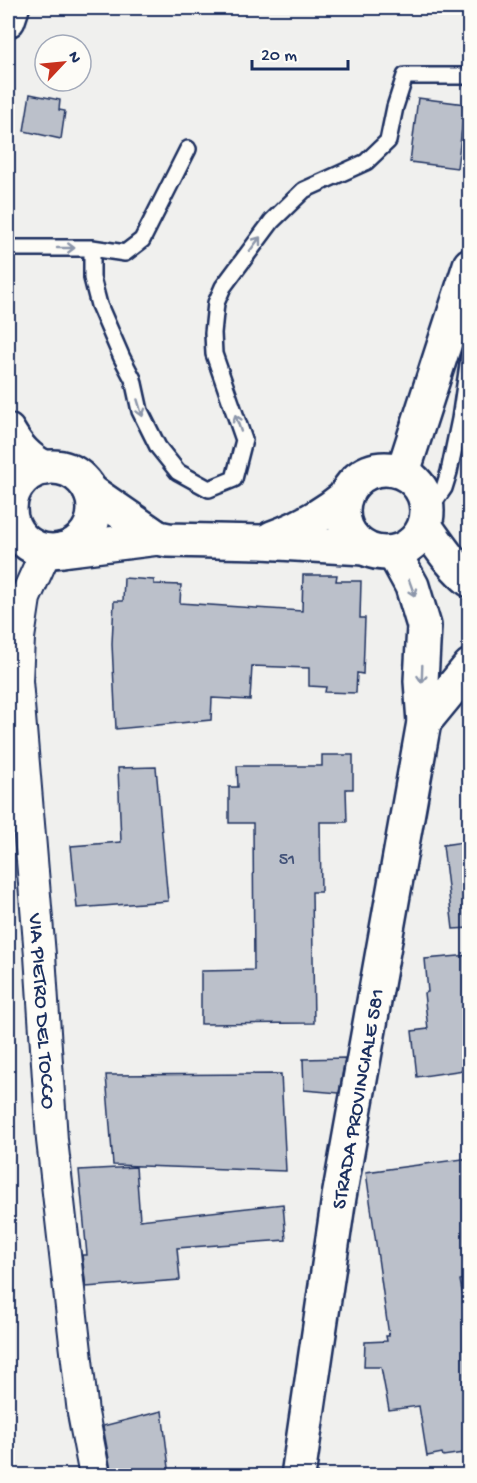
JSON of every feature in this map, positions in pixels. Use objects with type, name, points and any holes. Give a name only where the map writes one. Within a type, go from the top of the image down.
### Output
[{"type":"main road","points":[[8,20],[12,8]]},
{"type":"main road","points":[[403,472],[443,342],[466,334],[470,266]]},
{"type":"main road","points":[[8,431],[18,448],[30,460],[45,468]]},
{"type":"main road","points":[[53,551],[73,546],[83,538],[94,516],[94,503],[90,491],[82,480],[71,472],[59,468],[45,468],[33,472],[22,480],[11,502],[11,516],[22,539],[33,547],[53,551],[158,538],[379,550],[408,548],[418,538],[427,518]]},
{"type":"main road","points":[[262,542],[302,527],[324,514],[345,497],[358,478],[368,472],[391,469],[403,472],[421,488],[426,499],[427,518],[443,552],[470,580]]},
{"type":"main road","points":[[90,491],[158,538]]},
{"type":"main road","points":[[345,497],[343,512],[345,526],[353,538],[379,550],[412,585],[424,626],[434,640],[450,652],[470,658]]},
{"type":"main road","points":[[424,626],[421,681],[424,722]]},
{"type":"main road","points":[[424,722],[470,666]]},
{"type":"main road","name":"STRADA PROVINCIALE 581","points":[[298,1476],[339,1197],[424,722]]},
{"type":"street","name":"VIA PIETRO DEL TOCCO","points":[[53,551],[25,598],[19,638],[17,681],[40,955],[52,1140],[83,1413],[95,1476]]},
{"type":"lane","points":[[92,248],[92,278],[99,305],[122,358],[134,379],[140,411],[158,447],[178,472],[208,489],[234,479],[243,440],[214,354],[213,333],[216,303],[223,287],[272,221],[304,190],[366,162],[388,141],[395,107],[405,76],[470,76]]},
{"type":"lane","points":[[8,248],[92,248],[125,253],[142,240],[188,149]]},
{"type":"lane","points":[[427,518],[450,472],[460,419],[466,334]]},
{"type":"building","points":[[30,94],[60,100],[59,110],[65,111],[61,139],[24,131]]},
{"type":"building","points":[[418,98],[465,104],[457,168],[410,162]]},
{"type":"building","points":[[303,575],[337,575],[336,581],[361,581],[360,618],[365,618],[363,674],[357,673],[356,693],[325,692],[326,687],[309,686],[309,668],[252,666],[250,700],[212,698],[211,720],[116,729],[112,644],[114,601],[123,601],[124,578],[154,580],[154,584],[181,585],[180,603],[302,611]]},
{"type":"building","points":[[322,755],[353,755],[353,789],[346,789],[347,822],[320,822],[321,892],[312,892],[314,1023],[201,1024],[201,971],[254,970],[253,823],[229,823],[229,787],[238,787],[237,766],[322,766]]},
{"type":"building","points":[[156,767],[168,901],[77,908],[71,846],[121,842],[118,768]]},
{"type":"building","points":[[470,841],[470,928],[453,929],[443,845]]},
{"type":"building","points":[[470,955],[470,1069],[417,1077],[412,1031],[428,1029],[424,993],[428,992],[425,959]]},
{"type":"building","points":[[345,1058],[339,1093],[304,1090],[303,1059]]},
{"type":"building","points":[[281,1074],[286,1171],[113,1165],[106,1075]]},
{"type":"building","points":[[470,1158],[470,1278],[460,1280],[468,1323],[464,1324],[470,1355],[470,1452],[427,1456],[419,1406],[389,1410],[381,1367],[364,1367],[365,1342],[387,1341],[386,1336],[389,1336],[366,1172]]},
{"type":"building","points":[[136,1167],[140,1220],[283,1204],[286,1240],[177,1248],[180,1280],[86,1287],[82,1255],[87,1255],[79,1170]]},
{"type":"building","points":[[162,1411],[170,1476],[112,1476],[103,1426]]}]
